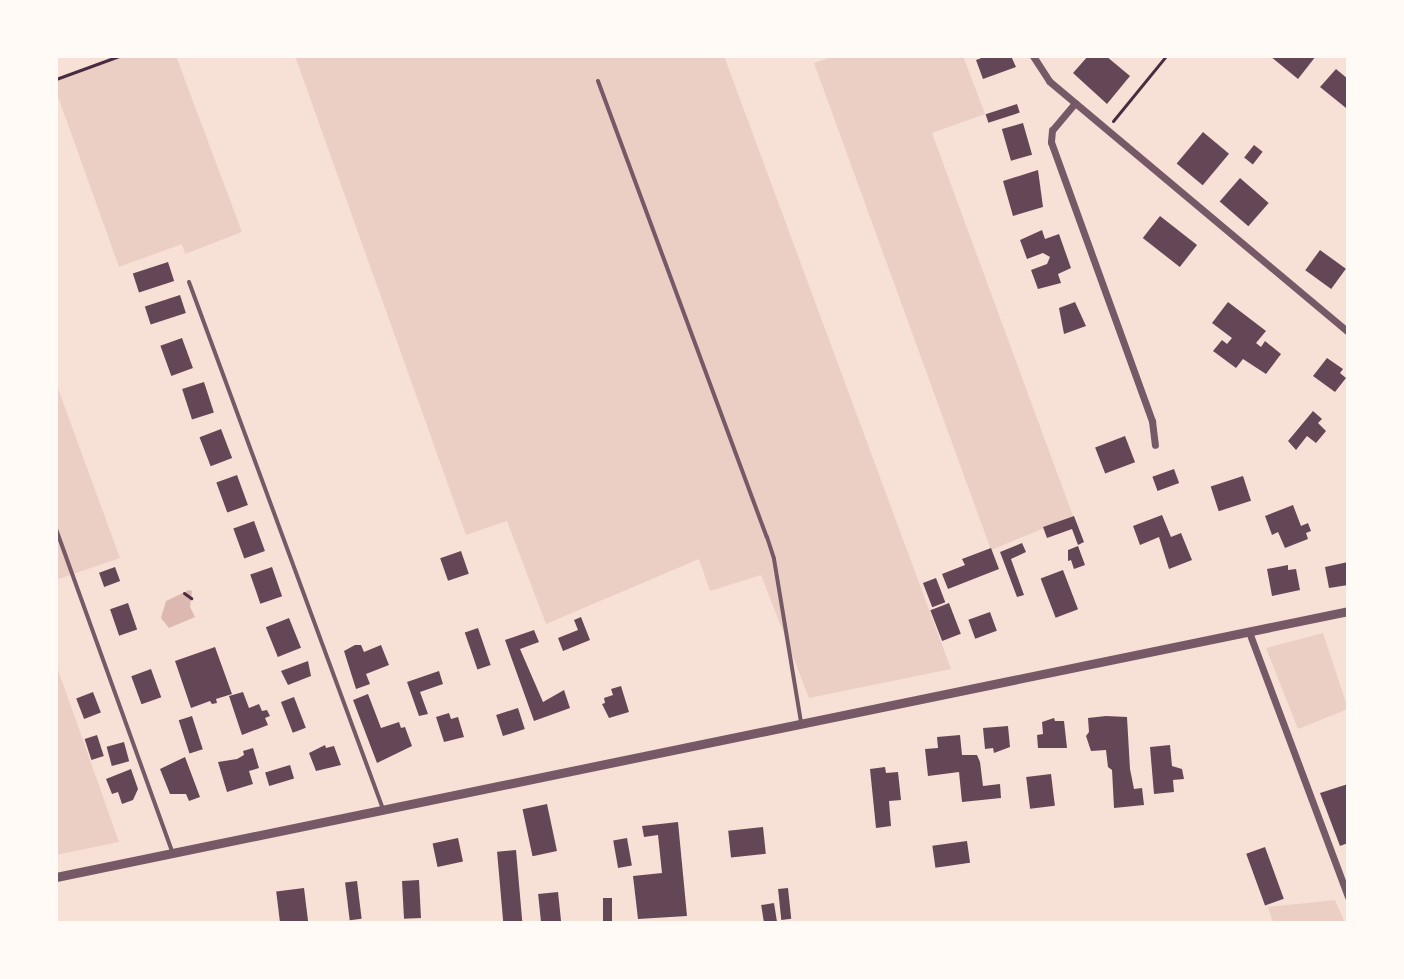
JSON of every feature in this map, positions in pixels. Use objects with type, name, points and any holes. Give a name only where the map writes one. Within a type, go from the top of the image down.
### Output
[{"type":"street","points":[[1033,56],[1049,81],[1348,332]]},
{"type":"street","points":[[1075,103],[1052,130],[1051,142],[1152,421],[1155,445]]},
{"type":"street","points":[[56,877],[1348,611]]},
{"type":"street","points":[[1249,632],[1348,897]]},
{"type":"lane","points":[[598,81],[774,559],[801,724]]},
{"type":"lane","points":[[189,282],[383,810]]},
{"type":"lane","points":[[56,529],[173,853]]},
{"type":"path","points":[[56,79],[119,56]]},
{"type":"path","points":[[1106,129],[1166,56]]},
{"type":"path","points":[[184,593],[191,598]]},
{"type":"shaded area","points":[[119,56],[176,56],[242,232],[185,254],[182,244],[119,267],[56,91],[56,79]]},
{"type":"shaded area","points":[[295,56],[724,56],[951,669],[809,698],[761,575],[710,591],[699,559],[546,624],[507,521],[466,535]]},
{"type":"shaded area","points":[[834,56],[963,56],[985,114],[932,133],[1073,516],[991,550],[814,63]]},
{"type":"shaded area","points":[[56,383],[120,558],[56,580]]},
{"type":"shaded area","points":[[192,591],[190,607],[195,617],[169,628],[161,618],[166,601]]},
{"type":"shaded area","points":[[1323,633],[1348,709],[1298,729],[1266,648]]},
{"type":"shaded area","points":[[56,664],[119,842],[56,855]]},
{"type":"shaded area","points":[[1335,900],[1345,923],[1273,923],[1268,907]]},
{"type":"building","points":[[987,56],[1011,56],[1016,67],[983,79],[976,60]]},
{"type":"building","points":[[1088,56],[1106,56],[1130,76],[1107,104],[1073,73]]},
{"type":"building","points":[[1270,56],[1316,56],[1298,79]]},
{"type":"building","points":[[1336,69],[1348,79],[1346,108],[1320,87]]},
{"type":"building","points":[[1017,104],[1020,113],[988,123],[986,114]]},
{"type":"building","points":[[1023,123],[1032,155],[1011,161],[1002,129]]},
{"type":"building","points":[[1203,132],[1229,154],[1203,185],[1177,163]]},
{"type":"building","points":[[1254,145],[1263,152],[1253,164],[1244,158]]},
{"type":"building","points":[[1038,170],[1043,207],[1013,216],[1003,181]]},
{"type":"building","points":[[1240,178],[1269,203],[1248,226],[1220,201]]},
{"type":"building","points":[[1160,216],[1197,245],[1180,267],[1143,238]]},
{"type":"building","points":[[1042,230],[1045,239],[1059,234],[1071,268],[1058,274],[1061,283],[1038,289],[1031,270],[1047,264],[1050,257],[1043,253],[1027,259],[1020,240]]},
{"type":"building","points":[[1320,250],[1346,269],[1331,289],[1305,270]]},
{"type":"building","points":[[168,262],[174,281],[139,292],[133,273]]},
{"type":"building","points":[[180,295],[186,313],[151,325],[145,306]]},
{"type":"building","points":[[1075,302],[1086,326],[1064,334],[1059,308]]},
{"type":"building","points":[[1228,302],[1266,331],[1256,343],[1261,347],[1265,341],[1281,354],[1266,374],[1243,359],[1236,368],[1213,351],[1222,340],[1227,344],[1232,338],[1212,323]]},
{"type":"building","points":[[182,338],[193,368],[171,376],[160,346]]},
{"type":"building","points":[[1327,358],[1343,369],[1340,373],[1346,378],[1335,392],[1313,376]]},
{"type":"building","points":[[204,382],[214,412],[192,420],[182,389]]},
{"type":"building","points":[[1313,411],[1322,419],[1318,423],[1326,431],[1316,443],[1307,436],[1296,450],[1288,441]]},
{"type":"building","points":[[221,429],[232,458],[211,466],[200,437]]},
{"type":"building","points":[[1125,436],[1135,462],[1105,474],[1095,447]]},
{"type":"building","points":[[1174,469],[1179,483],[1158,491],[1152,477]]},
{"type":"building","points":[[237,475],[248,505],[227,513],[216,483]]},
{"type":"building","points":[[1243,476],[1251,501],[1219,511],[1211,487]]},
{"type":"building","points":[[1293,505],[1301,526],[1308,523],[1311,531],[1306,533],[1308,539],[1285,548],[1278,532],[1272,535],[1265,516]]},
{"type":"building","points":[[1162,515],[1171,537],[1181,533],[1192,560],[1169,569],[1159,537],[1140,545],[1133,526]]},
{"type":"building","points":[[1074,516],[1084,542],[1078,545],[1072,529],[1047,538],[1043,527]]},
{"type":"building","points":[[254,521],[265,551],[244,559],[233,529]]},
{"type":"building","points":[[1022,543],[1026,552],[1011,559],[1024,595],[1017,597],[1000,552]]},
{"type":"building","points":[[1078,546],[1085,565],[1074,569],[1071,560],[1068,561],[1068,550]]},
{"type":"building","points":[[991,548],[999,569],[948,589],[942,574],[965,565],[962,559]]},
{"type":"building","points":[[461,551],[469,574],[448,581],[440,558]]},
{"type":"building","points":[[1348,562],[1348,585],[1329,588],[1325,567]]},
{"type":"building","points":[[1288,565],[1288,570],[1296,569],[1300,590],[1272,596],[1267,569]]},
{"type":"building","points":[[115,567],[120,581],[104,587],[99,573]]},
{"type":"building","points":[[272,567],[282,596],[260,604],[250,574]]},
{"type":"building","points":[[1063,570],[1078,609],[1056,618],[1041,579]]},
{"type":"building","points":[[936,578],[945,602],[932,607],[923,583]]},
{"type":"building","points":[[128,603],[137,629],[119,636],[110,609]]},
{"type":"building","points":[[949,603],[961,634],[942,641],[930,610]]},
{"type":"building","points":[[990,612],[997,631],[975,639],[968,620]]},
{"type":"building","points":[[581,617],[590,640],[563,651],[558,638],[578,630],[574,620]]},
{"type":"building","points":[[289,618],[301,648],[278,657],[266,627]]},
{"type":"building","points":[[478,628],[491,665],[477,669],[465,633]]},
{"type":"building","points":[[534,630],[539,642],[520,649],[543,702],[564,690],[570,708],[534,721],[505,640]]},
{"type":"building","points":[[361,645],[364,652],[381,645],[389,665],[366,674],[370,684],[356,689],[344,651]]},
{"type":"building","points":[[215,647],[232,694],[216,699],[217,703],[210,701],[191,708],[175,661]]},
{"type":"building","points":[[308,661],[311,676],[288,685],[281,671]]},
{"type":"building","points":[[151,669],[161,697],[142,704],[131,676]]},
{"type":"building","points":[[439,671],[443,684],[420,692],[428,714],[419,716],[407,682]]},
{"type":"building","points":[[621,686],[629,712],[609,718],[602,704],[605,703],[604,698],[613,695],[611,689]]},
{"type":"building","points":[[93,692],[101,713],[84,719],[76,698]]},
{"type":"building","points":[[243,692],[249,708],[259,704],[262,711],[267,710],[270,716],[265,718],[268,725],[242,735],[229,696]]},
{"type":"building","points":[[368,694],[381,728],[399,722],[401,728],[405,727],[412,746],[377,763],[353,700]]},
{"type":"building","points":[[294,697],[306,728],[293,733],[281,702]]},
{"type":"building","points":[[518,708],[525,729],[503,736],[496,715]]},
{"type":"building","points":[[449,713],[451,719],[458,717],[464,737],[444,742],[436,717]]},
{"type":"building","points":[[192,716],[203,749],[190,754],[179,720]]},
{"type":"building","points":[[1127,717],[1130,769],[1134,789],[1142,788],[1144,805],[1114,808],[1112,770],[1108,767],[1106,750],[1091,751],[1086,736],[1089,732],[1088,718]]},
{"type":"building","points":[[1054,718],[1055,721],[1064,721],[1067,748],[1038,748],[1037,735],[1043,734],[1042,722]]},
{"type":"building","points":[[1008,726],[1010,747],[994,753],[993,748],[985,749],[983,728]]},
{"type":"building","points":[[97,735],[104,756],[91,760],[85,739]]},
{"type":"building","points":[[960,735],[962,755],[977,755],[983,786],[1000,784],[1001,798],[962,802],[959,772],[928,776],[925,749],[938,748],[937,737]]},
{"type":"building","points":[[124,742],[129,761],[112,766],[107,747]]},
{"type":"building","points":[[325,745],[326,748],[334,746],[341,765],[316,771],[309,753]]},
{"type":"building","points":[[1170,745],[1172,766],[1182,769],[1184,779],[1173,780],[1174,792],[1154,794],[1150,747]]},
{"type":"building","points":[[253,748],[259,768],[249,771],[253,784],[227,792],[218,762],[237,759],[244,755],[243,751]]},
{"type":"building","points":[[185,757],[200,797],[189,801],[186,794],[170,794],[160,769]]},
{"type":"building","points":[[290,765],[294,778],[269,786],[265,773]]},
{"type":"building","points":[[885,767],[886,773],[898,772],[901,800],[889,801],[891,826],[876,828],[870,769]]},
{"type":"building","points":[[131,769],[138,789],[133,800],[122,804],[118,792],[112,794],[106,779]]},
{"type":"building","points":[[1051,774],[1055,806],[1030,809],[1026,777]]},
{"type":"building","points":[[1348,784],[1348,843],[1340,846],[1320,793]]},
{"type":"building","points":[[547,804],[557,851],[533,856],[523,809]]},
{"type":"building","points":[[678,822],[687,916],[638,919],[633,876],[662,873],[658,835],[644,837],[642,826]]},
{"type":"building","points":[[763,827],[766,854],[731,858],[728,831]]},
{"type":"building","points":[[458,838],[463,861],[438,867],[433,843]]},
{"type":"building","points":[[627,838],[632,866],[618,868],[613,840]]},
{"type":"building","points":[[967,841],[970,863],[935,868],[932,846]]},
{"type":"building","points":[[1265,847],[1284,899],[1265,906],[1246,854]]},
{"type":"building","points":[[516,850],[522,923],[503,923],[497,852]]},
{"type":"building","points":[[419,880],[421,918],[404,919],[402,881]]},
{"type":"building","points":[[357,881],[362,919],[350,920],[345,882]]},
{"type":"building","points":[[304,888],[308,923],[280,923],[276,891]]},
{"type":"building","points":[[788,888],[791,919],[781,920],[778,889]]},
{"type":"building","points":[[558,892],[561,923],[541,923],[538,894]]},
{"type":"building","points":[[603,898],[612,898],[612,922],[603,922]]},
{"type":"building","points":[[774,903],[777,923],[764,923],[761,905]]}]
